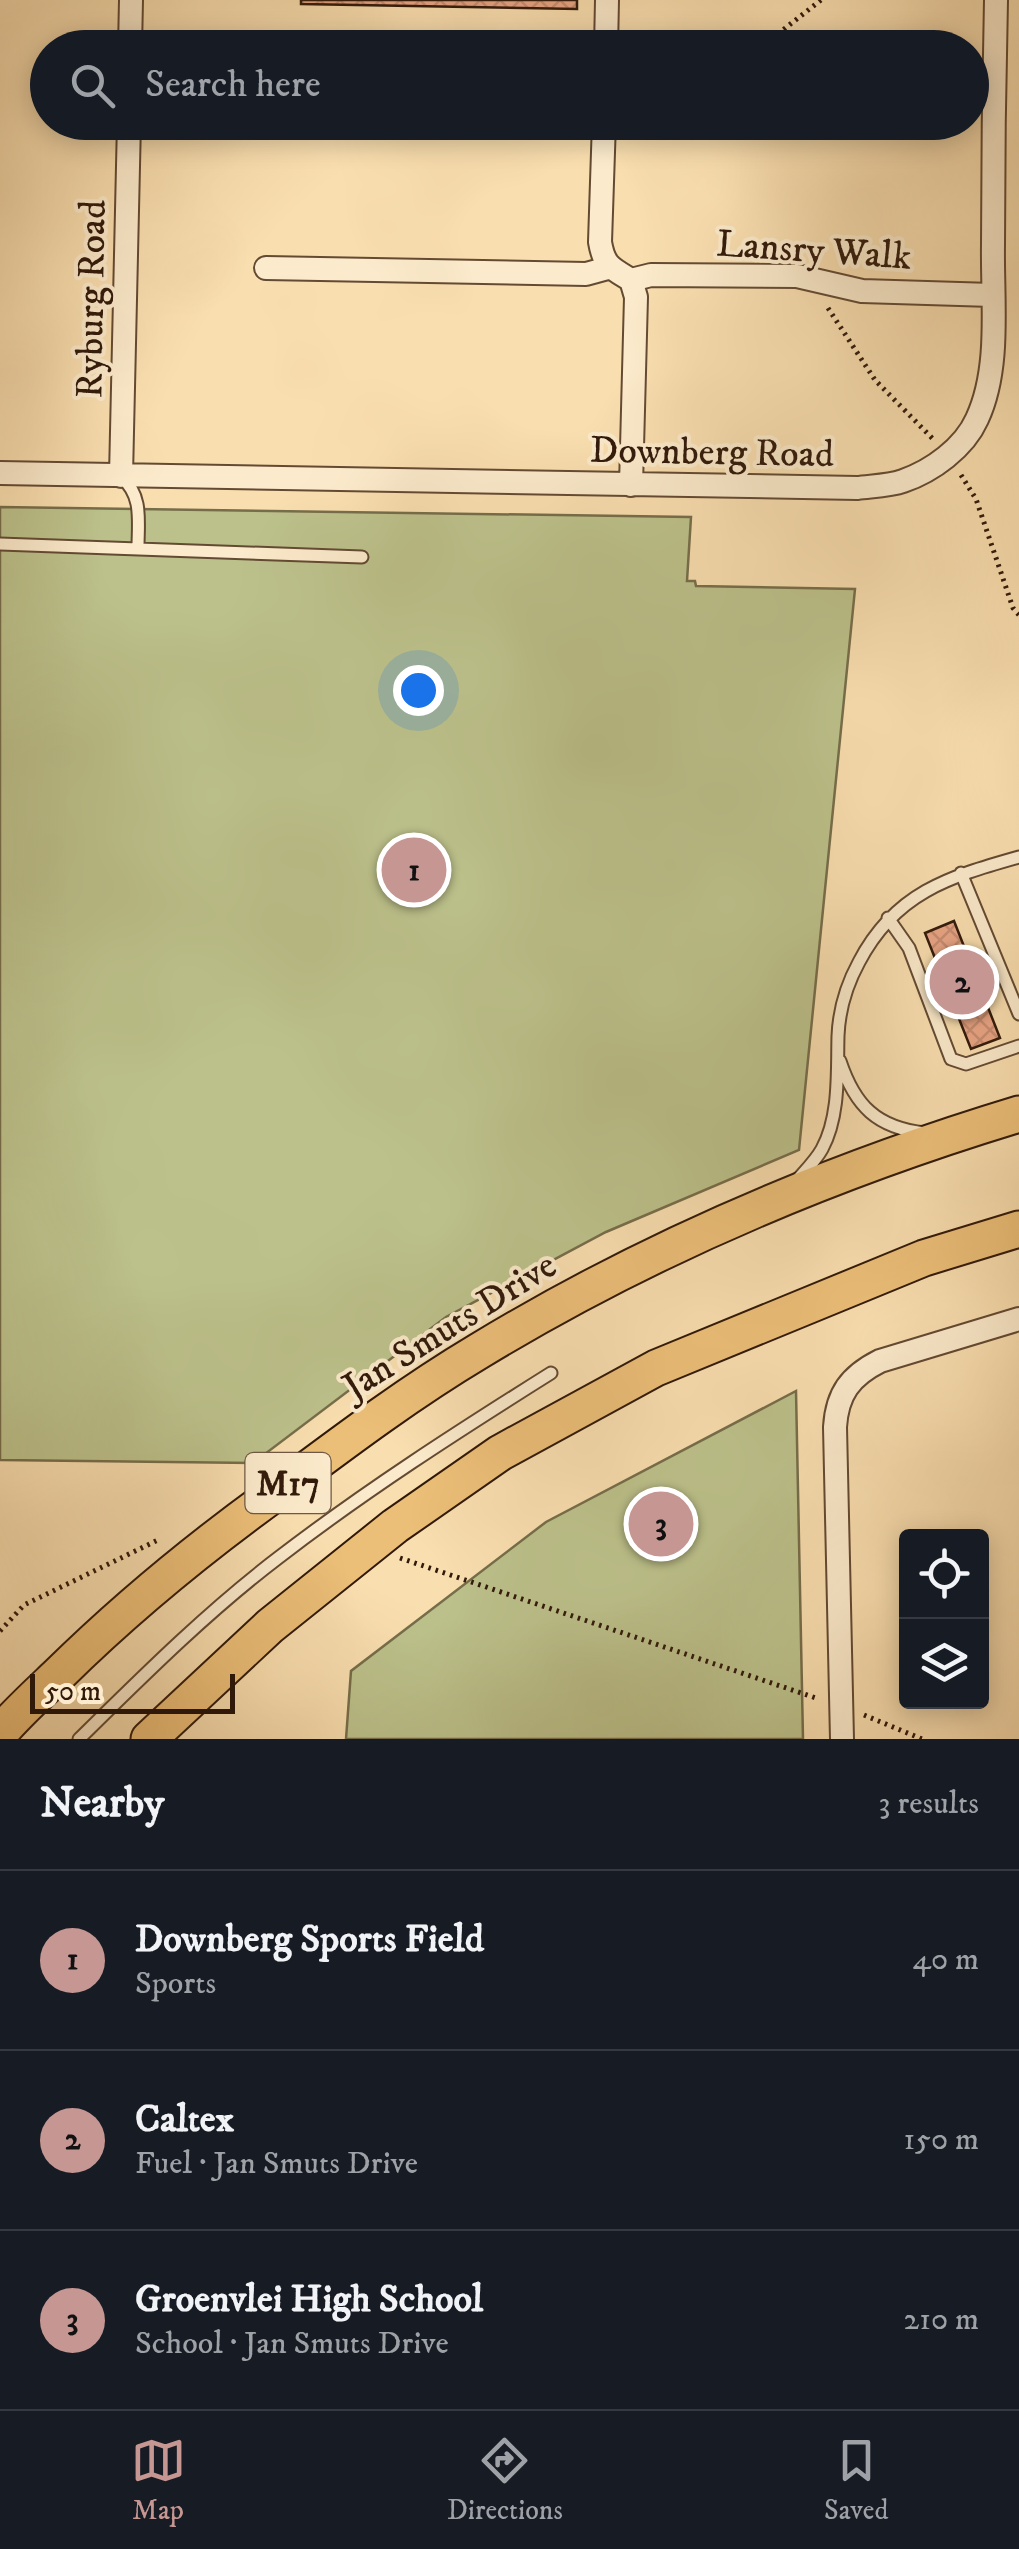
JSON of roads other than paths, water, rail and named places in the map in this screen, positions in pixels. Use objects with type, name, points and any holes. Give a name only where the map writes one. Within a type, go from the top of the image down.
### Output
[{"type":"main road","name":"Jan Smuts Drive","points":[[0,1733],[105,1629],[177,1568],[351,1436],[477,1352],[575,1296],[722,1224],[890,1155],[1019,1114]]},
{"type":"main road","name":"M17","points":[[149,1739],[270,1626],[396,1526],[500,1453],[656,1368],[924,1258],[1019,1228]]},
{"type":"street","points":[[130,30],[131,0]]},
{"type":"street","points":[[606,30],[607,0]]},
{"type":"street","name":"Downberg Road","points":[[989,44],[996,0]]},
{"type":"street","name":"Ryburg Road","points":[[121,476],[128,140]]},
{"type":"street","points":[[603,140],[600,242],[608,268]]},
{"type":"street","name":"Downberg Road","points":[[0,473],[857,488],[902,482],[949,456],[967,436],[978,418],[986,388],[992,295],[985,140]]},
{"type":"street","points":[[266,268],[586,274],[608,268],[630,280],[636,297],[631,485]]},
{"type":"street","name":"Lansry Walk","points":[[630,280],[651,275],[806,276],[862,291],[992,295]]},
{"type":"street","points":[[842,1739],[835,1427],[843,1390],[853,1378],[880,1361],[1019,1319]]},
{"type":"lane","points":[[121,476],[137,498],[138,548]]},
{"type":"lane","points":[[0,544],[362,557]]},
{"type":"lane","points":[[782,1200],[823,1148],[834,1106],[838,1034],[850,978],[870,941],[888,918],[914,896],[962,873],[1019,856]]},
{"type":"lane","points":[[962,873],[1019,1014]]},
{"type":"lane","points":[[888,918],[909,948],[951,1059],[966,1064],[1019,1046]]},
{"type":"lane","points":[[839,1057],[849,1088],[880,1122],[903,1130],[949,1135]]},
{"type":"lane","points":[[79,1739],[152,1668],[274,1561],[402,1467],[550,1373]]},
{"type":"place","name":"Downberg Sports Field","points":[[414,870]]},
{"type":"place","name":"Caltex","points":[[962,982]]},
{"type":"place","name":"Groenvlei High School","points":[[661,1524]]}]
